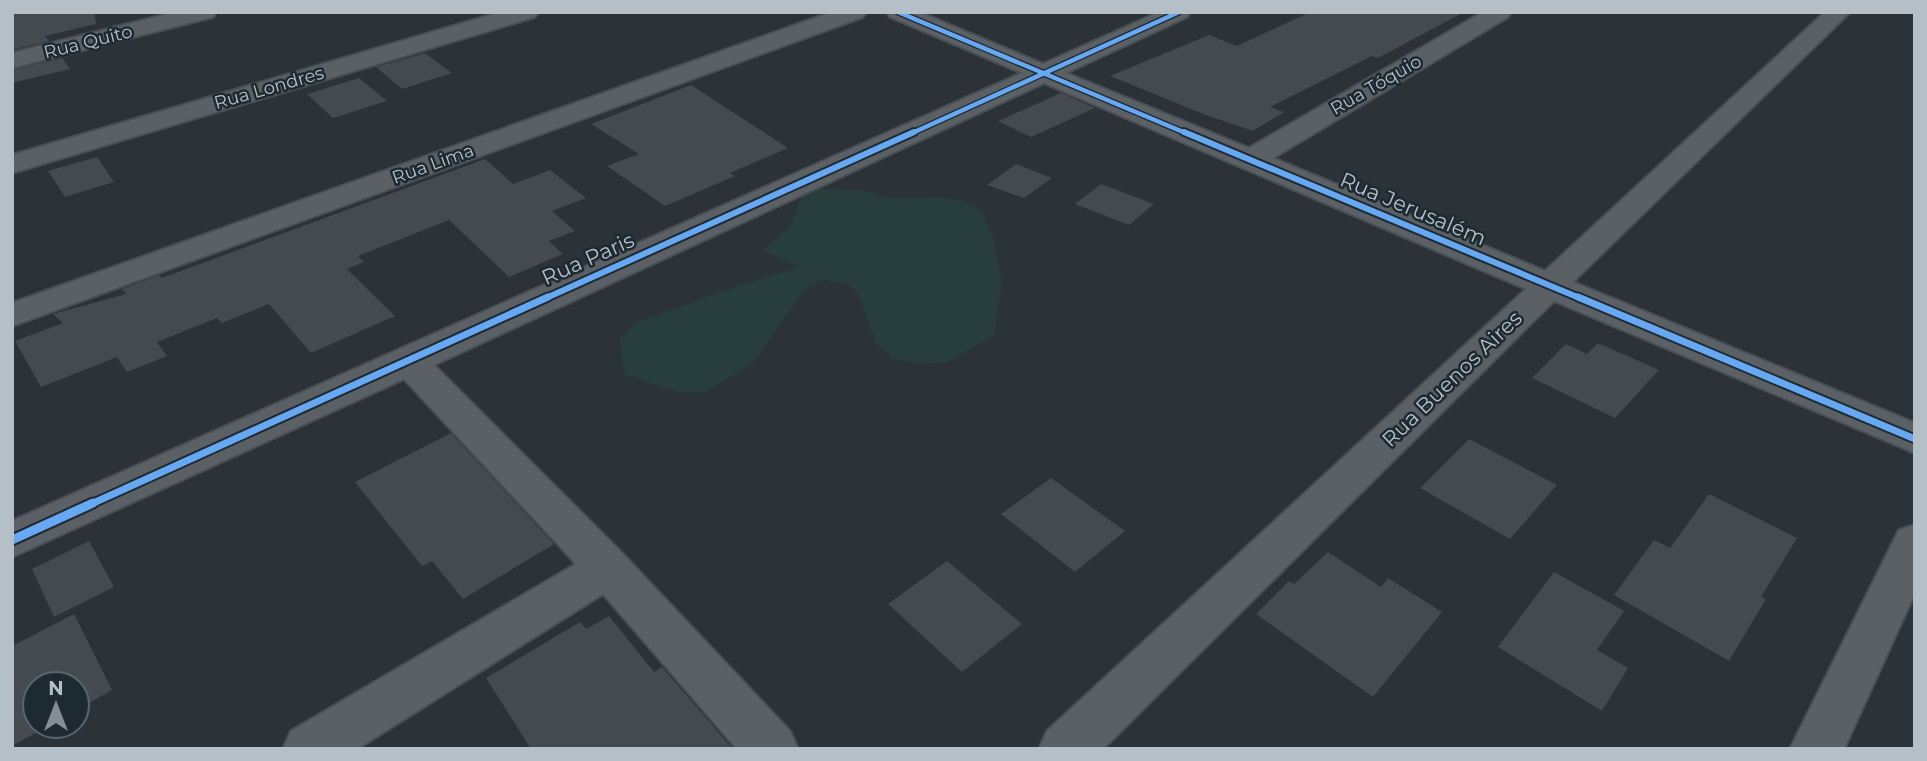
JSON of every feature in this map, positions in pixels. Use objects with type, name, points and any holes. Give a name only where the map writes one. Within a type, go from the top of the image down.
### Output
[{"type":"street","name":"Rua Quito","points":[[12,61],[205,12]]},
{"type":"street","name":"Rua Londres","points":[[12,164],[527,12]]},
{"type":"street","name":"Rua Lima","points":[[12,315],[855,12]]},
{"type":"street","name":"Rua Jerusalém","points":[[898,12],[1915,439]]},
{"type":"street","name":"Rua Paris","points":[[12,540],[407,359],[1180,12]]},
{"type":"street","name":"Rua Tóquio","points":[[1251,159],[1500,12]]},
{"type":"street","name":"Rua Buenos Aires","points":[[1066,749],[1839,12]]},
{"type":"street","points":[[407,359],[608,568],[771,749]]},
{"type":"street","points":[[1817,749],[1915,542]]},
{"type":"street","points":[[310,749],[608,568]]},
{"type":"green space","points":[[819,188],[868,191],[889,199],[939,197],[964,201],[981,210],[993,237],[1002,283],[994,335],[949,362],[921,364],[893,359],[876,344],[859,295],[849,285],[824,280],[803,291],[754,362],[706,392],[676,392],[624,374],[620,338],[638,321],[800,267],[762,251],[791,225],[801,197]]},
{"type":"building","points":[[12,12],[94,12],[96,24],[45,36],[49,41],[12,50]]},
{"type":"building","points":[[1310,12],[1464,12],[1378,58],[1372,56],[1270,107],[1284,112],[1253,131],[1110,76],[1209,35],[1237,46]]},
{"type":"building","points":[[425,53],[452,73],[402,89],[376,67]]},
{"type":"building","points":[[62,58],[70,69],[12,83],[12,70]]},
{"type":"building","points":[[359,78],[387,101],[333,118],[307,94]]},
{"type":"building","points":[[691,85],[788,148],[730,173],[735,176],[665,206],[607,166],[639,154],[591,124]]},
{"type":"building","points":[[1061,93],[1095,108],[1031,137],[998,121]]},
{"type":"building","points":[[97,157],[114,182],[65,197],[48,171]]},
{"type":"building","points":[[485,159],[513,184],[550,170],[586,198],[552,211],[575,231],[549,241],[563,254],[509,277],[449,220],[358,256],[364,262],[347,269],[395,316],[311,353],[269,304],[222,323],[217,318],[157,342],[167,356],[127,372],[117,357],[41,387],[15,341],[63,323],[53,314],[126,294],[122,289],[159,275],[162,278]]},
{"type":"building","points":[[1016,164],[1052,178],[1024,198],[987,185]]},
{"type":"building","points":[[1101,184],[1154,204],[1129,225],[1075,204]]},
{"type":"building","points":[[1598,343],[1659,370],[1615,418],[1532,378],[1566,344],[1587,354]]},
{"type":"building","points":[[451,433],[554,544],[463,599],[432,561],[422,566],[355,482]]},
{"type":"building","points":[[1469,439],[1557,485],[1510,539],[1420,488]]},
{"type":"building","points":[[1051,478],[1125,531],[1075,572],[1001,514]]},
{"type":"building","points":[[1709,494],[1797,538],[1761,597],[1766,599],[1729,661],[1614,595],[1654,540],[1670,548]]},
{"type":"building","points":[[89,541],[114,587],[54,617],[32,569]]},
{"type":"building","points":[[1328,552],[1381,587],[1388,578],[1442,612],[1373,697],[1256,614],[1289,581],[1294,584]]},
{"type":"building","points":[[947,561],[1022,624],[962,672],[888,604]]},
{"type":"building","points":[[1554,572],[1624,611],[1597,650],[1628,668],[1602,711],[1498,647]]},
{"type":"building","points":[[74,614],[112,690],[91,702],[91,670],[21,670],[23,740],[12,746],[12,646]]},
{"type":"building","points":[[609,616],[654,672],[662,667],[733,749],[531,749],[486,678],[580,622],[586,629]]},
{"type":"cycle path","points":[[898,12],[1915,439]]},
{"type":"cycle path","points":[[12,540],[1179,12]]}]
